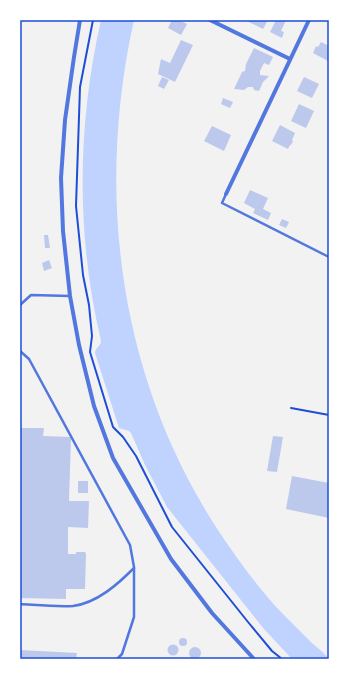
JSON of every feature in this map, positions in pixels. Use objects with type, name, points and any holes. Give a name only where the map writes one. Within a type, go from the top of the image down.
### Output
[{"type":"street","points":[[80,20],[65,120],[61,178],[70,296],[79,346],[94,406],[113,458],[171,559],[212,613],[254,659]]},
{"type":"street","points":[[210,20],[290,58]]},
{"type":"street","points":[[226,194],[309,20]]},
{"type":"lane","points":[[226,194],[222,203],[329,257]]},
{"type":"lane","points":[[20,305],[31,295],[70,296]]},
{"type":"lane","points":[[20,351],[29,358],[130,546],[134,567],[134,617],[122,654],[117,659]]},
{"type":"lane","points":[[20,604],[74,606],[106,592],[134,567]]},
{"type":"path","points":[[93,20],[80,87],[76,206],[83,275],[89,305],[92,336],[90,352],[94,366],[113,427],[136,456],[172,527],[272,651],[282,659]]},
{"type":"path","points":[[292,408],[329,415]]},
{"type":"water","points":[[101,20],[134,20],[122,89],[117,159],[118,228],[126,297],[142,364],[165,429],[195,492],[233,552],[270,600],[329,659],[292,659],[264,629],[167,507],[145,465],[131,433],[119,428],[95,353],[101,341],[87,261],[84,221],[83,180],[87,100]]},
{"type":"building","points":[[172,20],[178,20],[187,24],[181,35],[168,28]]},
{"type":"building","points":[[247,20],[268,20],[263,29]]},
{"type":"building","points":[[276,20],[286,20],[281,31],[284,32],[282,38],[270,32]]},
{"type":"building","points":[[181,40],[193,45],[175,82],[158,74],[161,59],[170,63]]},
{"type":"building","points":[[321,42],[329,46],[328,61],[313,53],[316,46],[318,47]]},
{"type":"building","points":[[254,48],[273,57],[269,65],[264,63],[260,71],[260,75],[269,76],[263,82],[259,91],[254,90],[253,87],[248,87],[244,90],[234,89],[242,72],[245,71],[246,64]]},
{"type":"building","points":[[162,77],[169,80],[164,89],[158,86]]},
{"type":"building","points":[[304,77],[319,84],[312,98],[297,91]]},
{"type":"building","points":[[223,98],[233,102],[230,108],[221,104]]},
{"type":"building","points":[[299,104],[314,111],[306,128],[291,121]]},
{"type":"building","points":[[280,125],[295,133],[292,140],[293,141],[288,149],[272,141]]},
{"type":"building","points":[[212,126],[231,135],[224,151],[204,141]]},
{"type":"building","points":[[250,190],[268,198],[263,209],[271,213],[268,220],[253,213],[255,209],[244,203]]},
{"type":"building","points":[[282,219],[289,222],[286,228],[279,225]]},
{"type":"building","points":[[44,235],[48,235],[50,248],[45,248]]},
{"type":"building","points":[[49,260],[52,268],[44,271],[42,263]]},
{"type":"building","points":[[20,428],[44,428],[43,436],[71,437],[69,501],[89,501],[88,528],[68,527],[68,554],[85,552],[86,554],[85,589],[66,589],[66,599],[20,598]]},
{"type":"building","points":[[273,436],[283,437],[277,472],[267,471]]},
{"type":"building","points":[[292,476],[329,483],[329,518],[286,509]]},
{"type":"building","points":[[78,481],[88,481],[88,493],[78,493]]},
{"type":"building","points":[[181,638],[185,638],[187,642],[185,646],[181,646],[179,644],[179,640]]},
{"type":"building","points":[[171,645],[175,645],[177,646],[177,654],[171,655],[168,652],[168,648]]},
{"type":"building","points":[[193,647],[197,647],[201,653],[197,659],[193,659],[189,655],[189,651]]},
{"type":"building","points":[[20,650],[77,653],[76,659],[20,659]]}]
